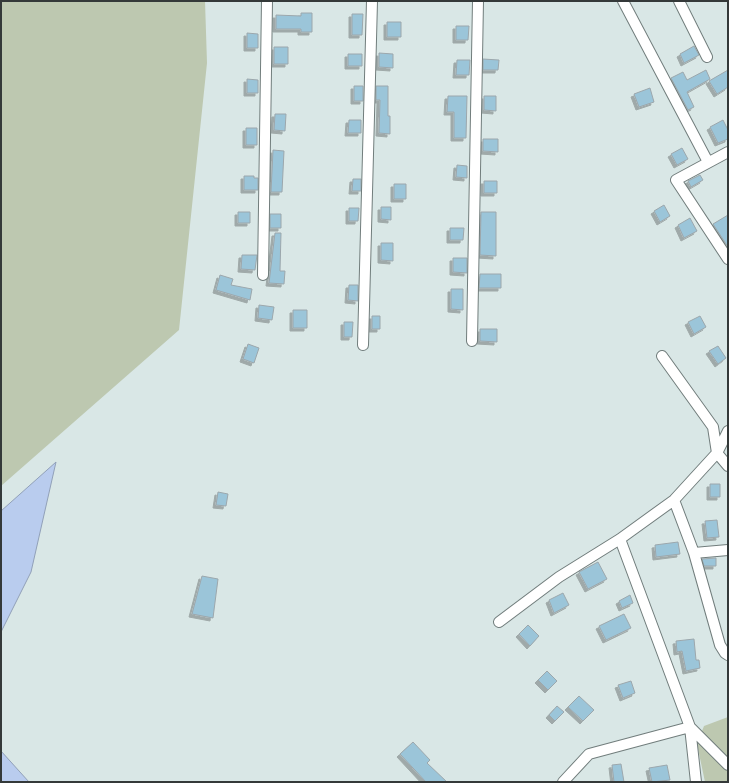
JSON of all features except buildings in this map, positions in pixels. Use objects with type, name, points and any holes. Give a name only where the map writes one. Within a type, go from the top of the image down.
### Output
[{"type":"street","points":[[263,275],[267,1]]},
{"type":"street","points":[[363,345],[372,1]]},
{"type":"street","points":[[472,341],[478,1]]},
{"type":"street","points":[[623,1],[708,162]]},
{"type":"street","points":[[679,1],[708,57]]},
{"type":"street","points":[[728,152],[676,180],[728,259]]},
{"type":"street","points":[[662,356],[713,427],[717,453],[728,466]]},
{"type":"street","points":[[499,622],[559,577],[620,539],[674,500],[717,453],[728,431]]},
{"type":"street","points":[[674,500],[694,554],[720,645],[725,654],[728,655]]},
{"type":"street","points":[[620,539],[690,728],[696,782]]},
{"type":"street","points":[[694,554],[728,550]]},
{"type":"street","points":[[690,728],[728,765]]},
{"type":"street","points":[[563,782],[589,754],[690,728]]},
{"type":"green space","points":[[1,1],[205,1],[207,63],[179,330],[1,486]]},
{"type":"green space","points":[[728,717],[728,782],[705,782],[697,744],[704,726]]},
{"type":"water","points":[[56,462],[31,572],[1,632],[1,511]]},
{"type":"water","points":[[1,751],[29,782],[1,782]]}]
